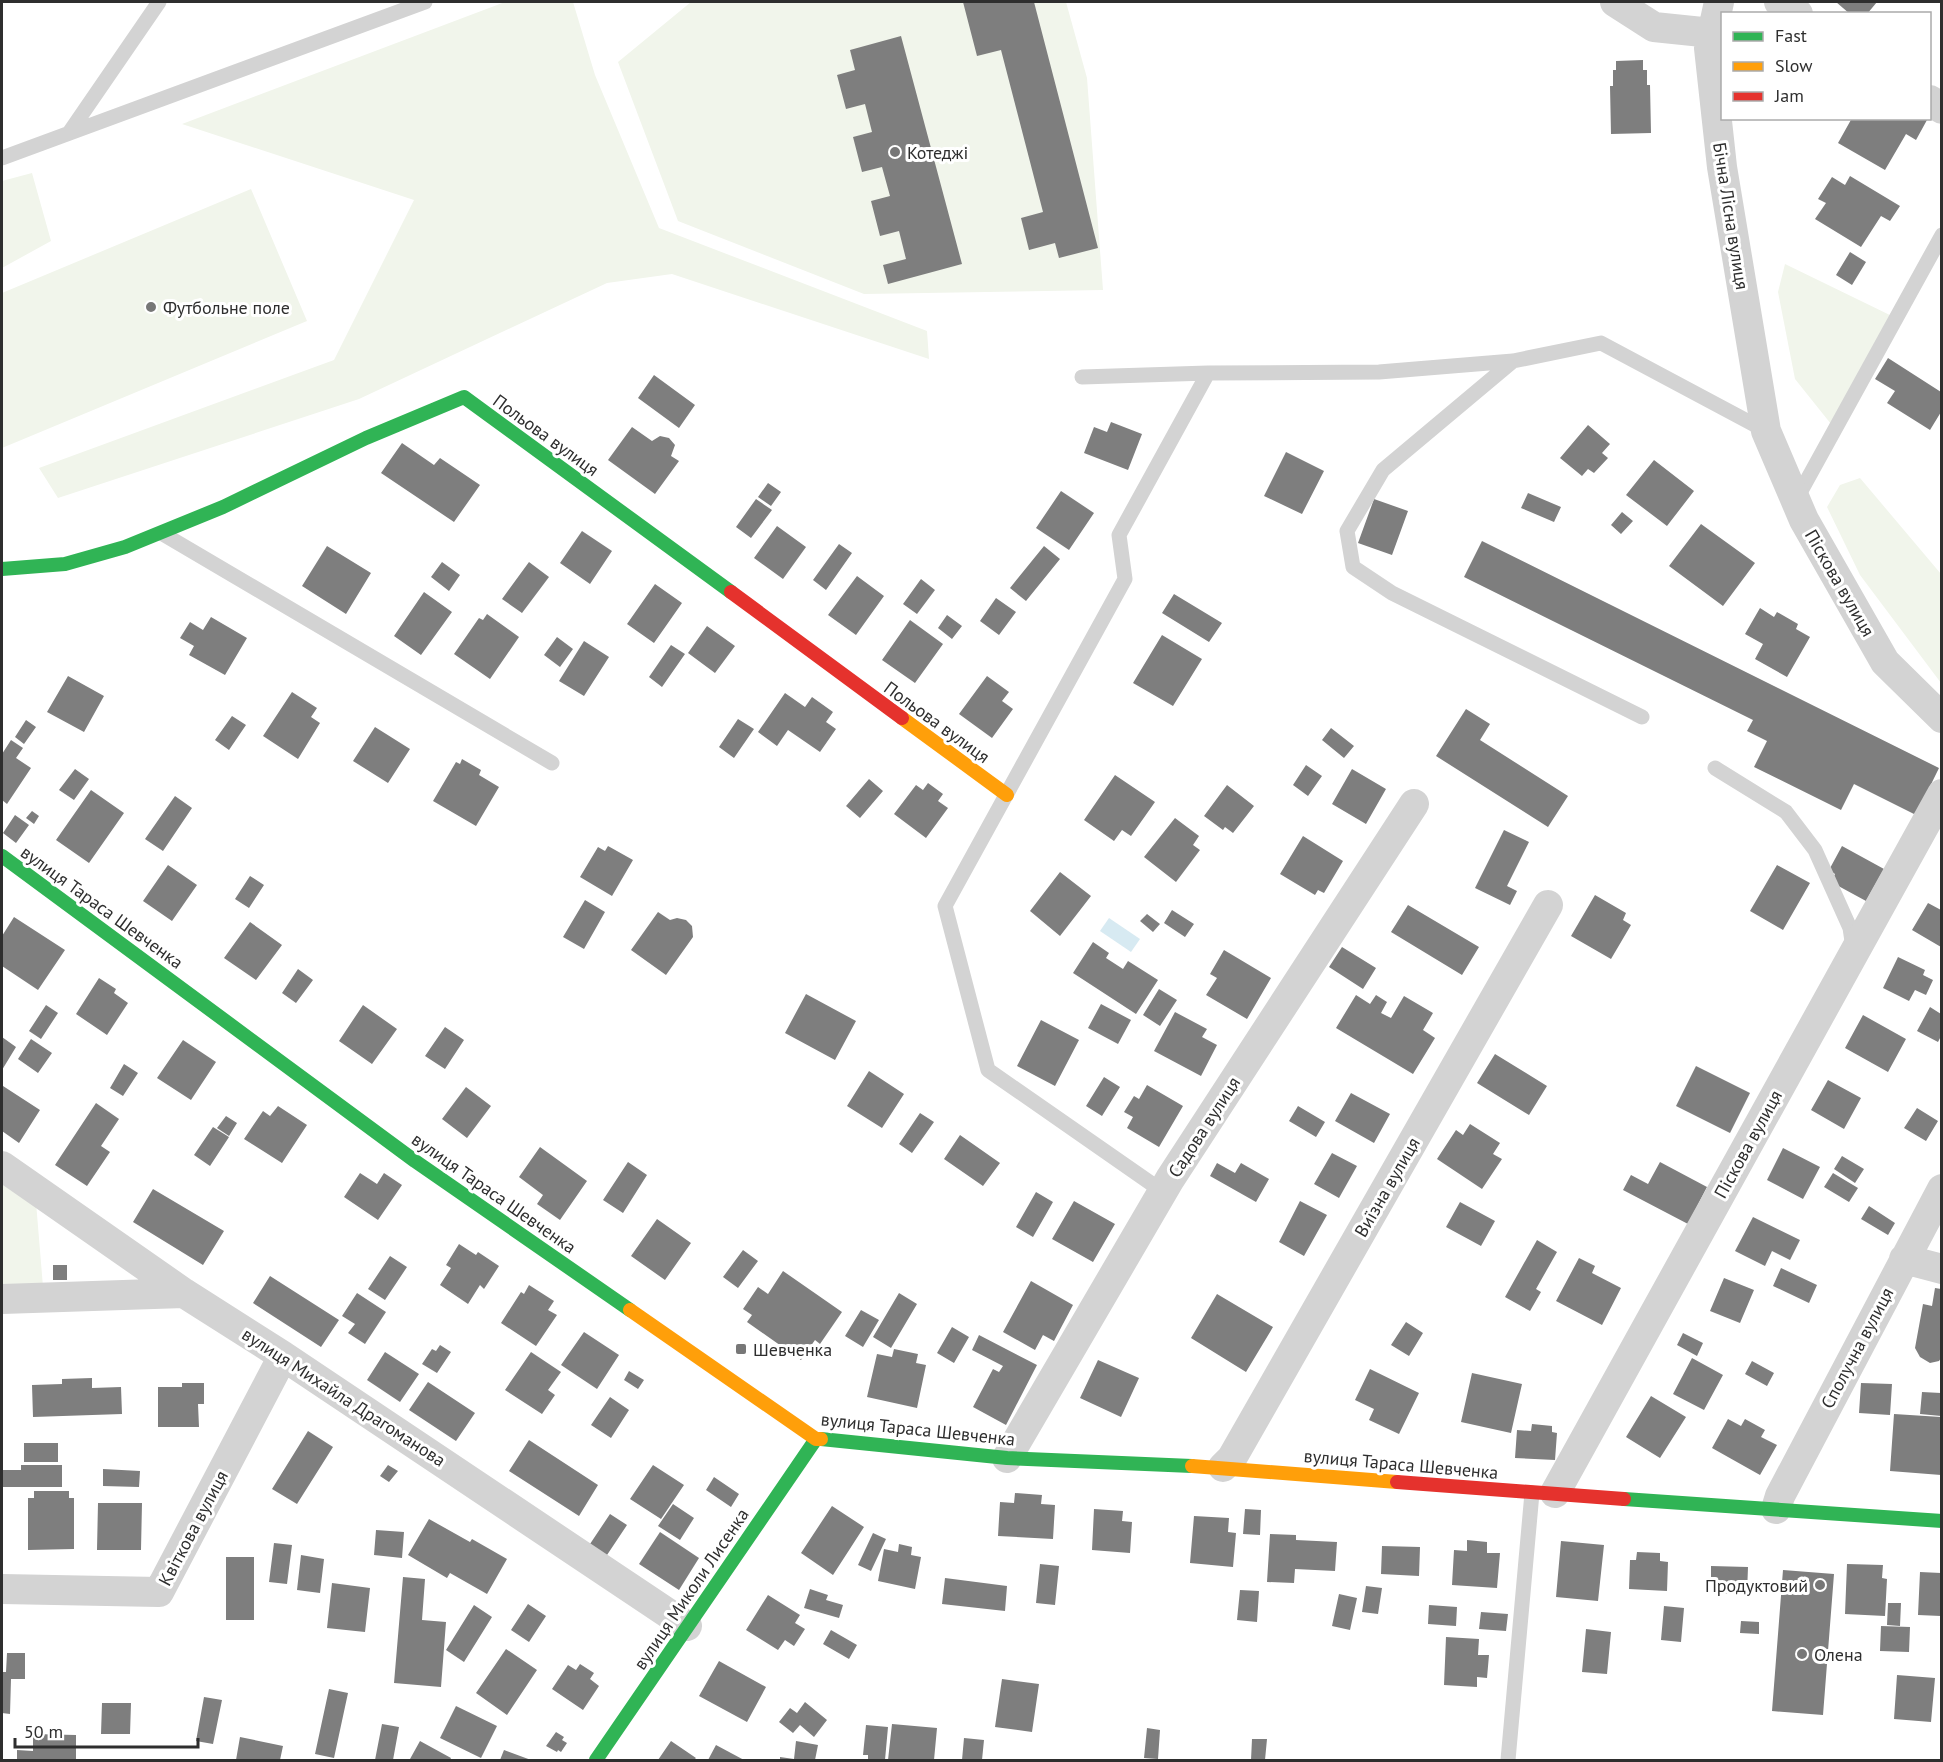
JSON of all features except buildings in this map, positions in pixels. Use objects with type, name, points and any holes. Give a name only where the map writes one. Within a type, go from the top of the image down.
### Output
[{"type":"street","points":[[1615,2],[1654,27],[1712,33]]},
{"type":"street","name":"Бічна Лісна вулиця","points":[[1719,2],[1709,48],[1722,167],[1766,431]]},
{"type":"street","points":[[1779,2],[1795,12]]},
{"type":"street","name":"Польова вулиця","points":[[2,569],[72,563],[163,534],[418,413],[464,397],[1007,795]]},
{"type":"street","name":"Піскова вулиця","points":[[1766,431],[1804,520],[1885,662],[1941,718]]},
{"type":"street","name":"Піскова вулиця","points":[[1543,1493],[1853,954],[1941,794]]},
{"type":"street","name":"Садова вулиця","points":[[1007,1458],[1162,1191],[1414,804]]},
{"type":"street","name":"вулиця Тараса Шевченка","points":[[2,856],[415,1161],[816,1439],[1007,1458],[1223,1467],[1543,1493],[1941,1521]]},
{"type":"street","name":"Виїзна вулиця","points":[[1223,1467],[1232,1458],[1548,905]]},
{"type":"street","name":"вулиця Михайла Драгоманова","points":[[2,1166],[184,1293],[283,1356],[687,1626]]},
{"type":"street","name":"Сполучна вулиця","points":[[1776,1509],[1780,1496],[1941,1189]]},
{"type":"street","points":[[1904,1259],[1941,1269]]},
{"type":"street","points":[[2,1299],[184,1293]]},
{"type":"street","name":"Квіткова вулиця","points":[[2,1589],[159,1592],[283,1356]]},
{"type":"street","name":"вулиця Миколи Лисенка","points":[[596,1761],[816,1439]]},
{"type":"lane","points":[[69,133],[159,2]]},
{"type":"lane","points":[[2,158],[425,2]]},
{"type":"lane","points":[[1796,500],[1941,236]]},
{"type":"lane","points":[[1082,377],[1208,373],[1379,372],[1512,361],[1601,343],[1766,431]]},
{"type":"lane","points":[[1512,361],[1383,470],[1347,531],[1353,567],[1392,593],[1642,717]]},
{"type":"lane","points":[[1162,1191],[988,1070],[945,906],[1125,579],[1119,535],[1208,373]]},
{"type":"lane","points":[[163,534],[552,763]]},
{"type":"lane","points":[[1715,768],[1786,812],[1815,850],[1850,928],[1853,954]]},
{"type":"lane","points":[[1508,1761],[1543,1493]]},
{"type":"shaded area","points":[[505,2],[573,2],[595,75],[659,228],[927,331],[929,359],[672,274],[607,283],[359,399],[58,498],[39,468],[334,360],[414,200],[182,124]]},
{"type":"shaded area","points":[[691,2],[1066,2],[1087,78],[1103,290],[864,294],[678,221],[618,62]]},
{"type":"shaded area","points":[[32,173],[51,241],[2,268],[2,181]]},
{"type":"shaded area","name":"Футбольне поле","points":[[251,189],[307,321],[2,448],[2,293]]},
{"type":"shaded area","points":[[1785,264],[1896,318],[1835,429],[1795,379],[1778,292]]},
{"type":"shaded area","points":[[1860,478],[1941,574],[1941,683],[1860,575],[1827,507],[1840,485]]},
{"type":"shaded area","points":[[1109,918],[1140,939],[1131,952],[1100,931]]},
{"type":"shaded area","points":[[2,1166],[35,1190],[44,1299],[2,1299]]},
{"type":"traffic: fast","points":[[2,569],[65,564],[125,547],[223,507],[366,438],[464,397],[731,592]]},
{"type":"traffic: fast","points":[[2,856],[415,1161],[630,1310]]},
{"type":"traffic: fast","points":[[596,1760],[816,1439]]},
{"type":"traffic: fast","points":[[821,1439],[1007,1458],[1192,1466]]},
{"type":"traffic: fast","points":[[1624,1499],[1942,1521]]},
{"type":"traffic: slow","points":[[902,718],[1007,795]]},
{"type":"traffic: slow","points":[[630,1310],[816,1439],[821,1439]]},
{"type":"traffic: slow","points":[[1192,1466],[1397,1482]]},
{"type":"traffic: jam","points":[[731,592],[902,718]]},
{"type":"traffic: jam","points":[[1397,1482],[1624,1499]]},
{"type":"place","name":"Котеджі","points":[[895,152]]},
{"type":"place","name":"Футбольне поле","points":[[151,307]]},
{"type":"place","name":"Шевченка","points":[[741,1349]]},
{"type":"place","name":"Продуктовий","points":[[1820,1585]]},
{"type":"place","name":"Олена","points":[[1802,1654]]}]
